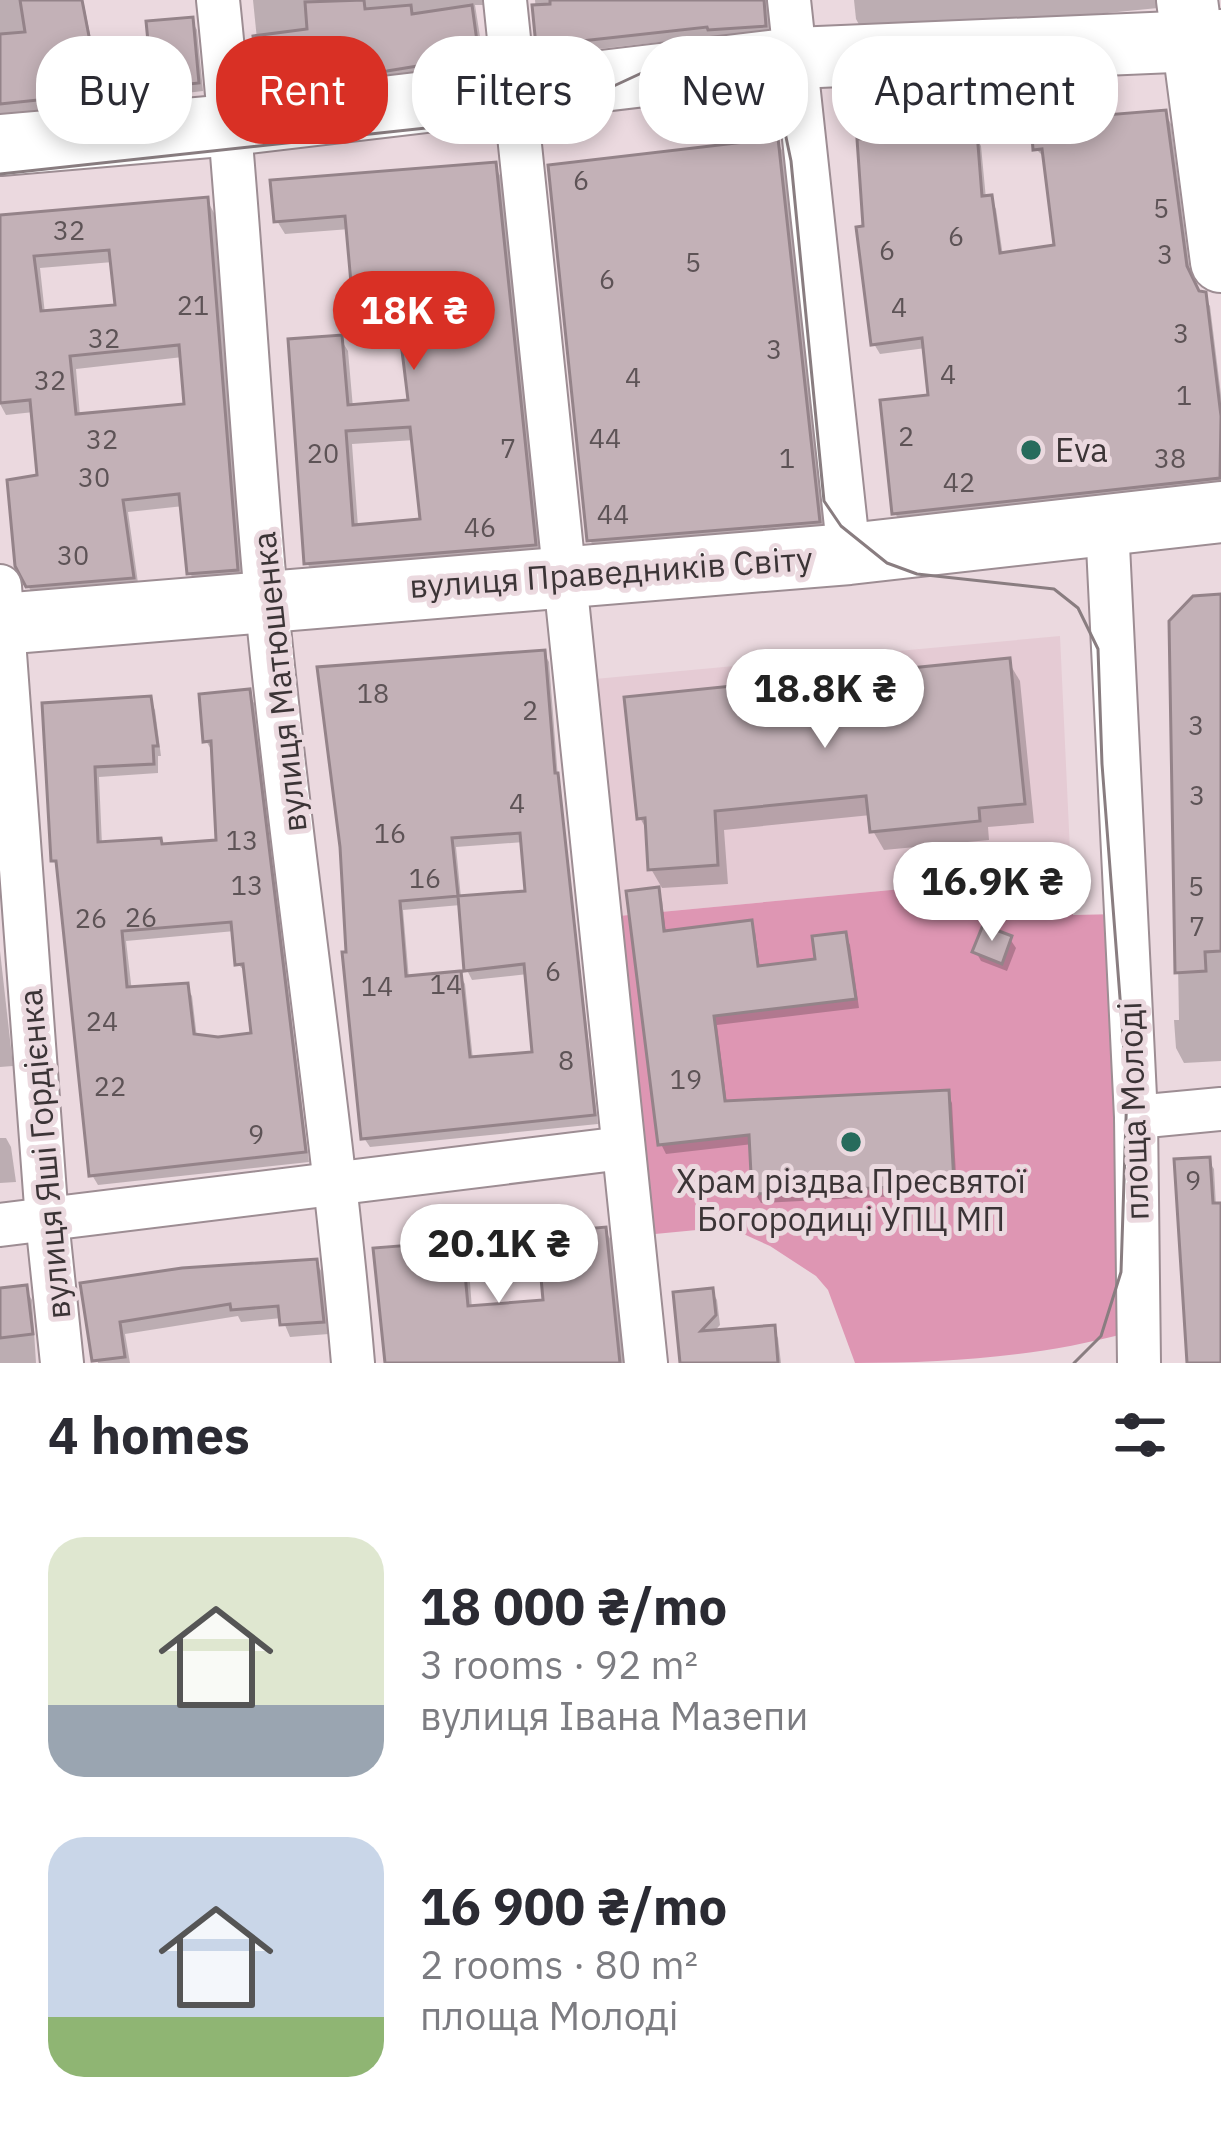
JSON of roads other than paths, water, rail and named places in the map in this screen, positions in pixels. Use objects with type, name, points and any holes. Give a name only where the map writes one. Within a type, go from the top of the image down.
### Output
[{"type":"main road","points":[[615,67],[792,29],[1201,28],[1221,262]]},
{"type":"main road","points":[[0,145],[216,126]]},
{"type":"main road","name":"вулиця Праведників Світу","points":[[2,611],[266,599],[849,554],[1221,512]]},
{"type":"street","name":"вулиця Матюшенка","points":[[218,0],[222,36]]},
{"type":"street","points":[[505,0],[509,36]]},
{"type":"street","points":[[792,29],[849,554]]},
{"type":"street","name":"вулиця Матюшенка","points":[[233,144],[266,599],[338,1186],[353,1363]]},
{"type":"street","points":[[520,144],[646,1363]]},
{"type":"street","name":"площа Молоді","points":[[1107,525],[1136,1117],[1127,1354]]},
{"type":"street","name":"вулиця Яші Гордієнка","points":[[2,611],[62,1363]]},
{"type":"street","points":[[1136,1117],[1221,1109]]},
{"type":"street","points":[[0,1225],[623,1148]]},
{"type":"tram line","points":[[0,174],[528,117],[575,104],[689,51],[719,46],[745,48],[772,70],[791,161],[824,501],[841,526],[887,563],[917,574],[1054,589],[1078,608],[1098,649],[1127,1089],[1121,1272],[1101,1336],[1074,1363]]},
{"type":"place","name":"Eva","points":[[1031,450]]},
{"type":"place","name":"Храм різдва Пресвятої Богородиці УПЦ МП","points":[[851,1142]]}]
